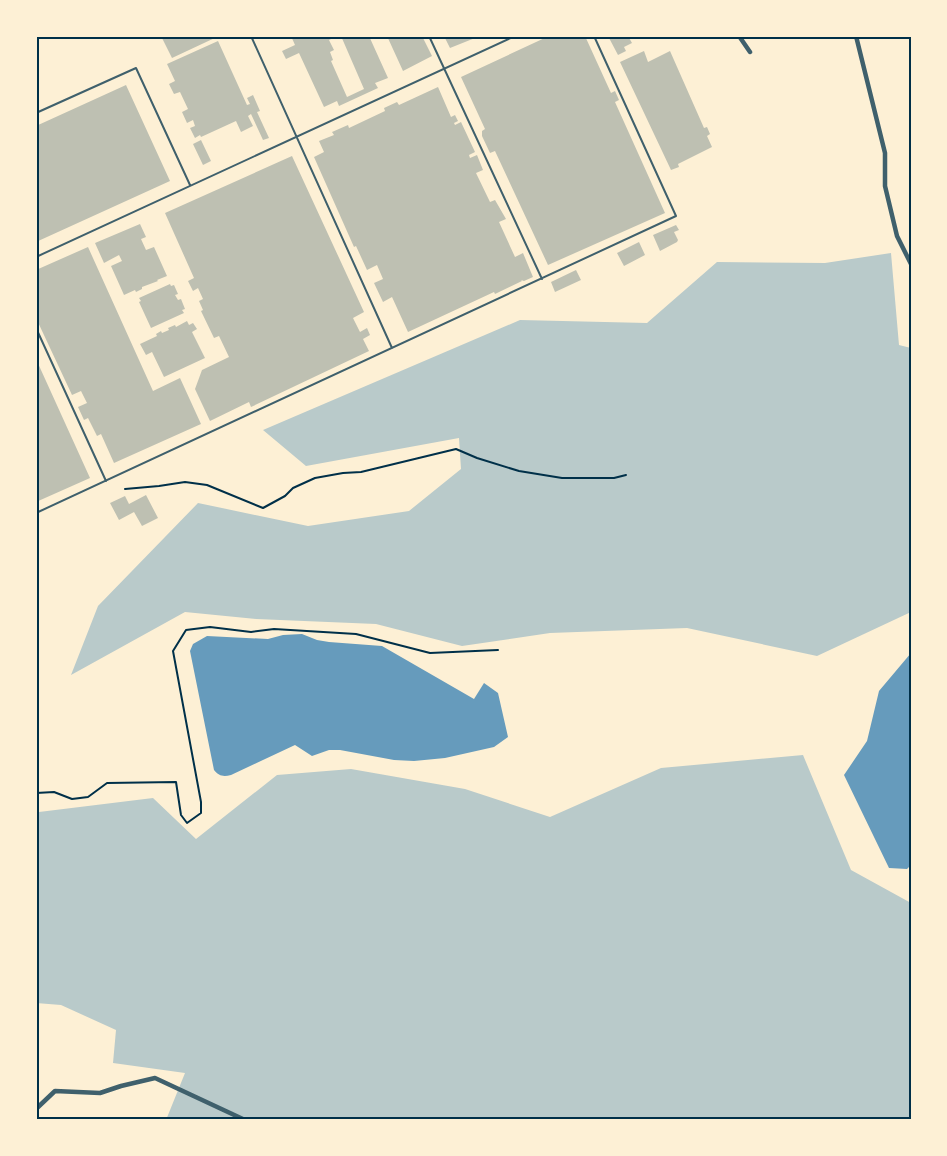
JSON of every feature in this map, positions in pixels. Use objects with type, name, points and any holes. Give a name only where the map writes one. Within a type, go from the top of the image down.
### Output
[{"type":"street","points":[[739,36],[750,52]]},
{"type":"street","points":[[856,36],[885,153],[885,186],[892,216],[897,236],[911,264]]},
{"type":"street","points":[[36,1109],[55,1091],[100,1093],[155,1078],[245,1120]]},
{"type":"lane","points":[[251,36],[392,348]]},
{"type":"lane","points":[[429,36],[542,279]]},
{"type":"lane","points":[[36,257],[515,36]]},
{"type":"lane","points":[[36,513],[676,216],[594,36]]},
{"type":"lane","points":[[36,113],[136,68],[190,185]]},
{"type":"lane","points":[[36,328],[106,481]]},
{"type":"path","points":[[125,489],[185,482],[207,485],[263,508],[285,496],[293,488],[315,478],[361,472],[456,449],[519,471],[562,478],[614,478],[626,475]]},
{"type":"path","points":[[36,793],[54,792],[72,800],[88,797],[107,783],[176,782],[181,815],[187,823],[201,813],[201,802],[173,651],[186,630],[210,627],[251,632],[274,629],[356,634],[430,653],[498,650]]},
{"type":"shaded area","points":[[891,253],[899,345],[911,348],[911,612],[817,656],[687,628],[550,633],[462,646],[376,624],[256,619],[185,612],[71,675],[98,606],[198,503],[308,526],[409,511],[461,469],[459,438],[306,466],[263,430],[520,320],[647,323],[717,262],[825,263]]},
{"type":"shaded area","points":[[803,755],[851,870],[911,903],[911,1120],[166,1120],[185,1073],[113,1063],[116,1030],[61,1005],[36,1003],[36,814],[39,812],[153,798],[196,839],[277,775],[351,769],[465,789],[550,817],[661,768]]},
{"type":"water","points":[[302,634],[329,642],[382,646],[474,699],[484,683],[498,693],[508,737],[494,747],[445,758],[414,761],[394,760],[340,750],[329,750],[312,756],[295,745],[231,775],[219,775],[214,770],[190,651],[193,644],[207,636],[268,639]]},
{"type":"water","points":[[911,653],[911,865],[907,869],[889,868],[844,775],[867,741],[879,691]]},
{"type":"building","points":[[161,36],[219,36],[172,58]]},
{"type":"building","points":[[291,36],[320,36],[323,38],[337,36],[329,40],[334,50],[330,52],[333,60],[331,61],[347,97],[364,89],[341,36],[369,36],[388,78],[375,83],[378,88],[339,106],[337,101],[324,107],[299,53],[286,59],[282,51],[295,45]]},
{"type":"building","points":[[387,36],[422,36],[432,56],[403,71]]},
{"type":"building","points":[[444,36],[480,36],[450,48]]},
{"type":"building","points":[[549,36],[585,36],[611,93],[615,91],[619,100],[615,102],[665,213],[548,265],[495,151],[490,153],[482,136],[482,131],[485,129],[461,77]]},
{"type":"building","points":[[608,36],[628,36],[632,43],[624,47],[626,51],[618,55]]},
{"type":"building","points":[[218,41],[247,105],[250,104],[247,98],[253,95],[260,111],[257,112],[269,138],[263,140],[251,114],[248,116],[253,126],[241,132],[236,121],[195,138],[190,128],[195,126],[193,120],[187,123],[182,112],[188,109],[180,92],[174,94],[169,84],[175,81],[167,64]]},
{"type":"building","points":[[644,51],[648,62],[670,51],[704,128],[707,127],[710,134],[707,136],[712,147],[678,164],[679,167],[671,170],[620,62]]},
{"type":"building","points":[[126,85],[170,181],[36,242],[36,126]]},
{"type":"building","points":[[438,87],[451,117],[455,115],[458,121],[454,123],[455,125],[461,122],[475,152],[469,155],[470,158],[477,155],[483,170],[476,173],[490,202],[495,200],[506,219],[499,222],[515,257],[523,253],[533,277],[521,280],[495,294],[494,292],[408,332],[392,297],[383,302],[374,283],[383,279],[377,265],[367,270],[356,246],[354,247],[314,157],[324,152],[319,141],[334,135],[332,132],[348,125],[349,128],[385,111],[384,108],[397,102],[399,105]]},
{"type":"building","points":[[201,140],[211,161],[203,165],[193,144]]},
{"type":"building","points":[[292,156],[364,312],[353,318],[360,332],[367,328],[370,335],[363,339],[369,351],[251,407],[249,402],[210,421],[195,389],[202,370],[229,357],[219,336],[214,338],[201,311],[203,310],[199,301],[203,299],[198,288],[193,291],[188,281],[194,278],[165,213]]},
{"type":"building","points":[[140,224],[146,237],[141,239],[146,250],[154,247],[167,276],[136,292],[135,290],[124,295],[111,266],[122,261],[119,255],[104,263],[95,243]]},
{"type":"building","points":[[676,225],[679,230],[674,232],[677,242],[660,251],[653,235]]},
{"type":"building","points":[[639,242],[645,255],[624,266],[617,253]]},
{"type":"building","points":[[88,247],[153,391],[180,378],[201,424],[114,463],[101,434],[97,436],[88,418],[84,420],[78,407],[87,403],[81,391],[72,395],[36,318],[36,270]]},
{"type":"building","points":[[576,270],[581,280],[555,292],[551,282]]},
{"type":"building","points":[[170,284],[174,285],[178,300],[181,299],[185,309],[182,310],[184,313],[151,328],[139,298]]},
{"type":"building","points":[[187,321],[189,325],[193,323],[197,329],[192,332],[205,358],[164,377],[152,352],[146,355],[140,344],[157,336],[156,334],[161,331],[162,333],[169,330],[168,328],[175,325],[176,327]]},
{"type":"building","points":[[36,359],[90,478],[36,502]]},
{"type":"building","points":[[146,495],[158,518],[142,526],[134,512],[119,520],[110,503],[125,496],[129,504]]}]
